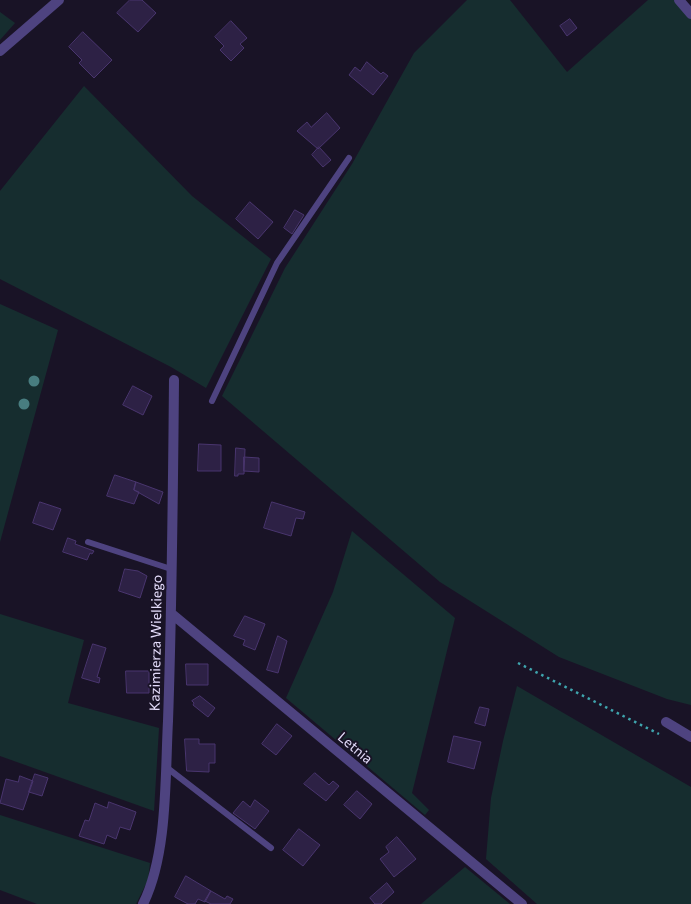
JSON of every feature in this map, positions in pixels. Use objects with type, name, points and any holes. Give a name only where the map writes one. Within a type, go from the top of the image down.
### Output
[{"type":"street","points":[[0,51],[59,0]]},
{"type":"street","points":[[679,0],[691,14]]},
{"type":"street","name":"Kazimierza Wielkiego","points":[[144,904],[153,886],[164,808],[172,614],[174,380]]},
{"type":"street","name":"Letnia","points":[[172,614],[522,904]]},
{"type":"street","points":[[691,730],[666,722],[691,737]]},
{"type":"lane","points":[[212,401],[277,263],[349,158]]},
{"type":"lane","points":[[88,542],[171,569]]},
{"type":"lane","points":[[166,767],[271,848]]},
{"type":"path","points":[[518,663],[667,738]]},
{"type":"green space","points":[[467,0],[510,0],[567,72],[648,0],[674,0],[691,19],[691,705],[667,699],[559,657],[440,582],[222,396],[285,268],[352,164],[414,53]]},
{"type":"green space","points":[[0,12],[15,23],[0,40]]},
{"type":"green space","points":[[84,86],[192,196],[271,259],[206,388],[171,367],[0,279],[0,191]]},
{"type":"green space","points":[[0,304],[58,330],[0,542]]},
{"type":"green space","points":[[352,531],[455,618],[412,793],[429,810],[425,815],[286,698],[333,592]]},
{"type":"green space","points":[[0,614],[84,640],[68,703],[159,728],[154,811],[0,756]]},
{"type":"green space","points":[[517,686],[691,787],[691,904],[537,904],[486,859],[491,798]]},
{"type":"green space","points":[[0,815],[150,863],[148,880],[136,904],[37,904],[0,890]]},
{"type":"green space","points":[[465,867],[510,904],[421,904]]},
{"type":"building","points":[[130,0],[142,0],[156,13],[138,32],[117,13]]},
{"type":"building","points":[[570,19],[577,28],[567,36],[560,26]]},
{"type":"building","points":[[231,21],[247,38],[240,44],[244,48],[231,61],[220,50],[224,46],[215,37]]},
{"type":"building","points":[[83,32],[112,60],[94,78],[79,63],[82,60],[69,47]]},
{"type":"building","points":[[367,62],[381,74],[383,72],[388,76],[373,95],[349,75],[355,67],[360,71]]},
{"type":"building","points":[[327,113],[340,128],[318,149],[297,131],[307,122],[311,127]]},
{"type":"building","points":[[319,147],[331,160],[323,167],[312,155]]},
{"type":"building","points":[[250,202],[273,222],[258,239],[236,219]]},
{"type":"building","points":[[295,210],[304,215],[292,234],[284,228]]},
{"type":"building","points":[[133,386],[152,396],[143,415],[123,405]]},
{"type":"building","points":[[199,444],[221,445],[221,471],[198,471]]},
{"type":"building","points":[[236,448],[245,449],[244,474],[238,474],[238,476],[235,476]]},
{"type":"building","points":[[244,457],[259,458],[259,472],[244,471]]},
{"type":"building","points":[[115,475],[136,482],[134,490],[139,492],[134,504],[107,496]]},
{"type":"building","points":[[136,482],[163,492],[159,504],[134,490]]},
{"type":"building","points":[[40,502],[61,509],[53,530],[33,523]]},
{"type":"building","points":[[272,502],[305,512],[303,519],[296,518],[291,536],[264,528]]},
{"type":"building","points":[[68,538],[76,541],[75,544],[94,551],[92,554],[90,553],[87,560],[63,552]]},
{"type":"building","points":[[125,569],[138,571],[147,576],[140,598],[119,591]]},
{"type":"building","points":[[245,616],[265,624],[255,650],[243,645],[245,640],[234,636]]},
{"type":"building","points":[[278,636],[287,641],[278,673],[267,670]]},
{"type":"building","points":[[93,644],[106,648],[97,677],[100,678],[99,683],[82,678]]},
{"type":"building","points":[[186,664],[208,664],[208,685],[187,685]]},
{"type":"building","points":[[126,671],[149,671],[149,693],[127,693]]},
{"type":"building","points":[[200,696],[215,708],[208,717],[193,705],[192,701]]},
{"type":"building","points":[[480,707],[489,709],[485,726],[475,723]]},
{"type":"building","points":[[277,724],[292,736],[276,755],[262,744]]},
{"type":"building","points":[[454,736],[481,742],[474,769],[448,762]]},
{"type":"building","points":[[185,739],[199,739],[199,744],[215,744],[215,763],[209,763],[209,772],[187,771]]},
{"type":"building","points":[[315,773],[329,785],[333,781],[339,786],[326,801],[304,784]]},
{"type":"building","points":[[35,774],[48,778],[42,796],[29,792]]},
{"type":"building","points":[[20,776],[33,781],[23,810],[0,803],[6,779],[18,782]]},
{"type":"building","points":[[357,791],[372,804],[360,819],[344,805]]},
{"type":"building","points":[[255,800],[269,811],[255,829],[233,813],[243,801],[250,807]]},
{"type":"building","points":[[109,802],[136,812],[130,830],[120,827],[116,839],[107,835],[104,844],[79,836],[85,820],[89,821],[95,803],[107,808]]},
{"type":"building","points":[[299,829],[320,845],[303,866],[283,850]]},
{"type":"building","points":[[397,837],[416,859],[394,877],[380,859],[389,852],[386,847]]},
{"type":"building","points":[[186,876],[211,891],[205,902],[198,899],[195,904],[188,904],[175,897]]},
{"type":"building","points":[[387,883],[394,892],[381,904],[375,904],[370,898]]},
{"type":"building","points":[[211,891],[225,899],[227,896],[233,899],[230,904],[211,904],[205,901]]}]
